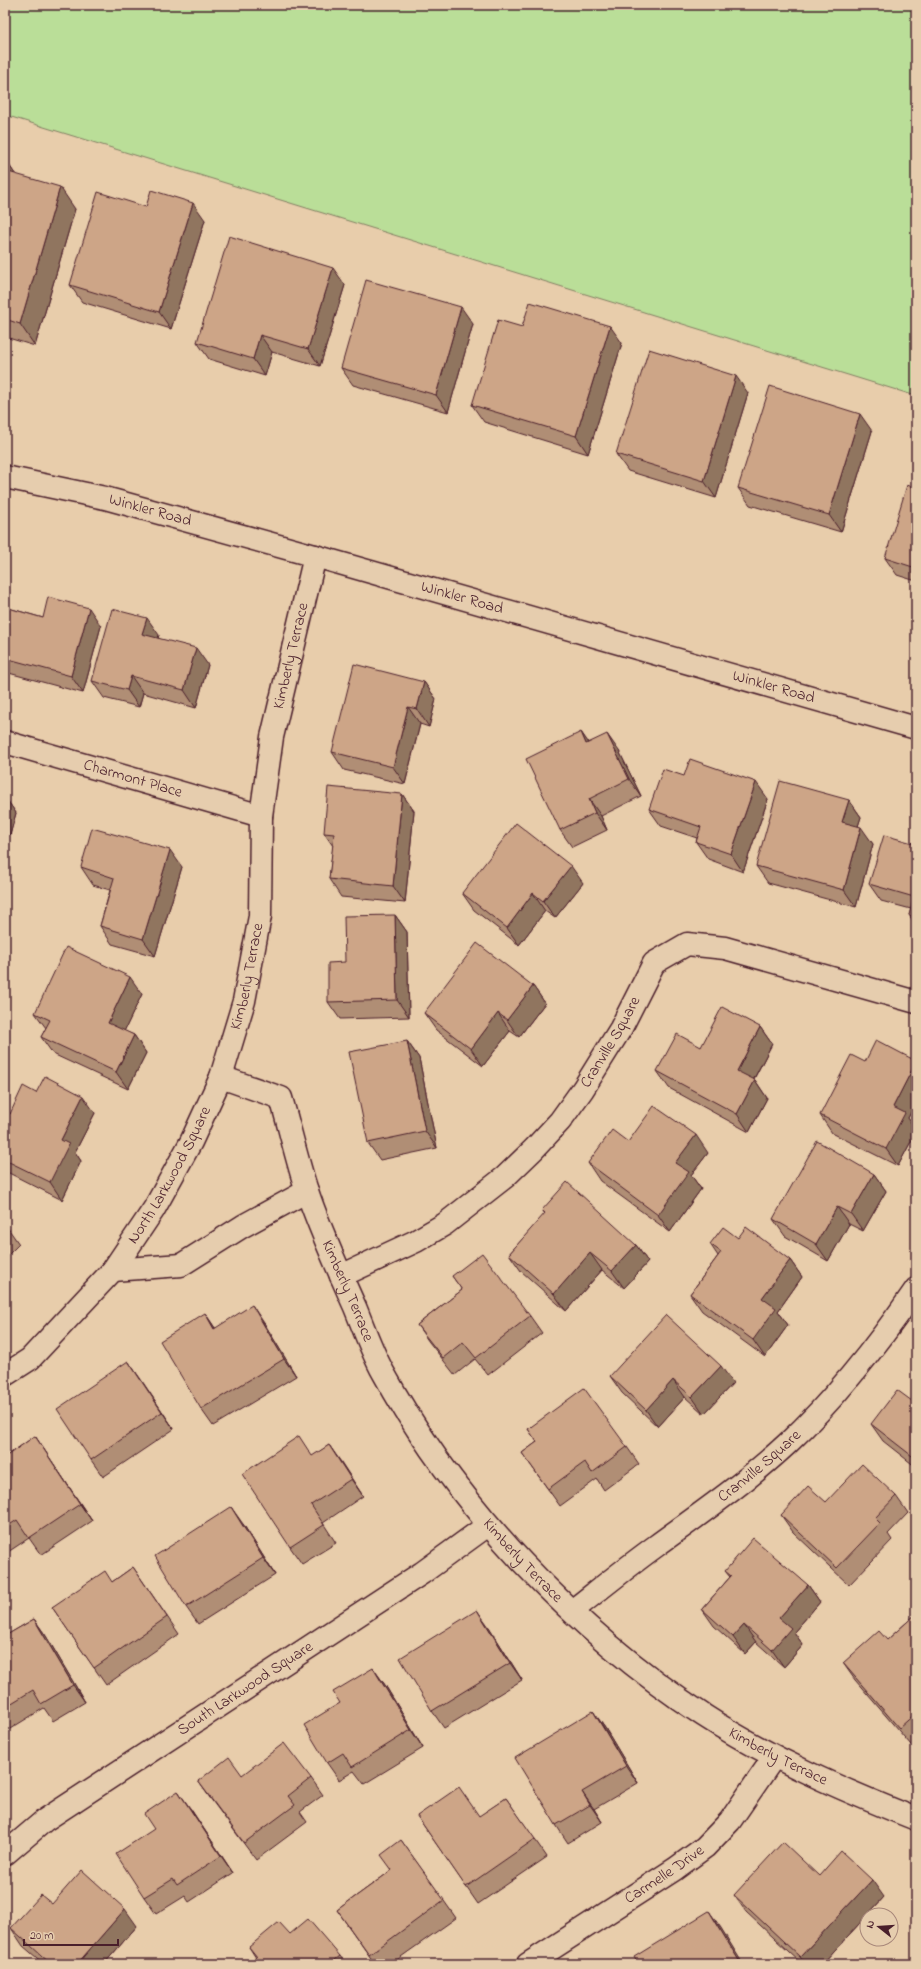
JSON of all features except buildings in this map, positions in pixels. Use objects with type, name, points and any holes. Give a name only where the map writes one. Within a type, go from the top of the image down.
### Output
[{"type":"street","name":"Winkler Road","points":[[5,476],[105,498],[315,556],[916,728]]},
{"type":"street","name":"Kimberly Terrace","points":[[315,556],[272,737],[262,816],[260,916],[244,1001],[221,1077],[281,1098],[307,1191],[341,1276],[385,1376],[433,1452],[488,1525],[514,1554],[572,1611],[613,1648],[648,1676],[704,1716],[774,1757],[875,1803],[916,1819]]},
{"type":"street","name":"Charmont Place","points":[[5,742],[262,816]]},
{"type":"street","name":"Cranville Square","points":[[341,1276],[416,1241],[445,1224],[505,1177],[560,1121],[583,1089],[621,1028],[654,963],[687,944],[725,948],[916,1002]]},
{"type":"street","name":"North Larkwood Square","points":[[5,1375],[30,1359],[113,1270],[154,1209],[191,1142],[221,1077]]},
{"type":"street","name":"North Larkwood Square","points":[[113,1270],[181,1265],[243,1226],[307,1191]]},
{"type":"street","name":"Cranville Square","points":[[572,1611],[637,1560],[730,1492],[785,1445],[813,1418],[892,1324],[916,1289]]},
{"type":"street","name":"South Larkwood Square","points":[[5,1854],[45,1820],[422,1573],[488,1525]]},
{"type":"street","name":"Carmelle Drive","points":[[528,1964],[675,1870],[705,1847],[730,1821],[774,1757]]},
{"type":"green space","points":[[5,5],[916,5],[916,396],[5,115]]}]
